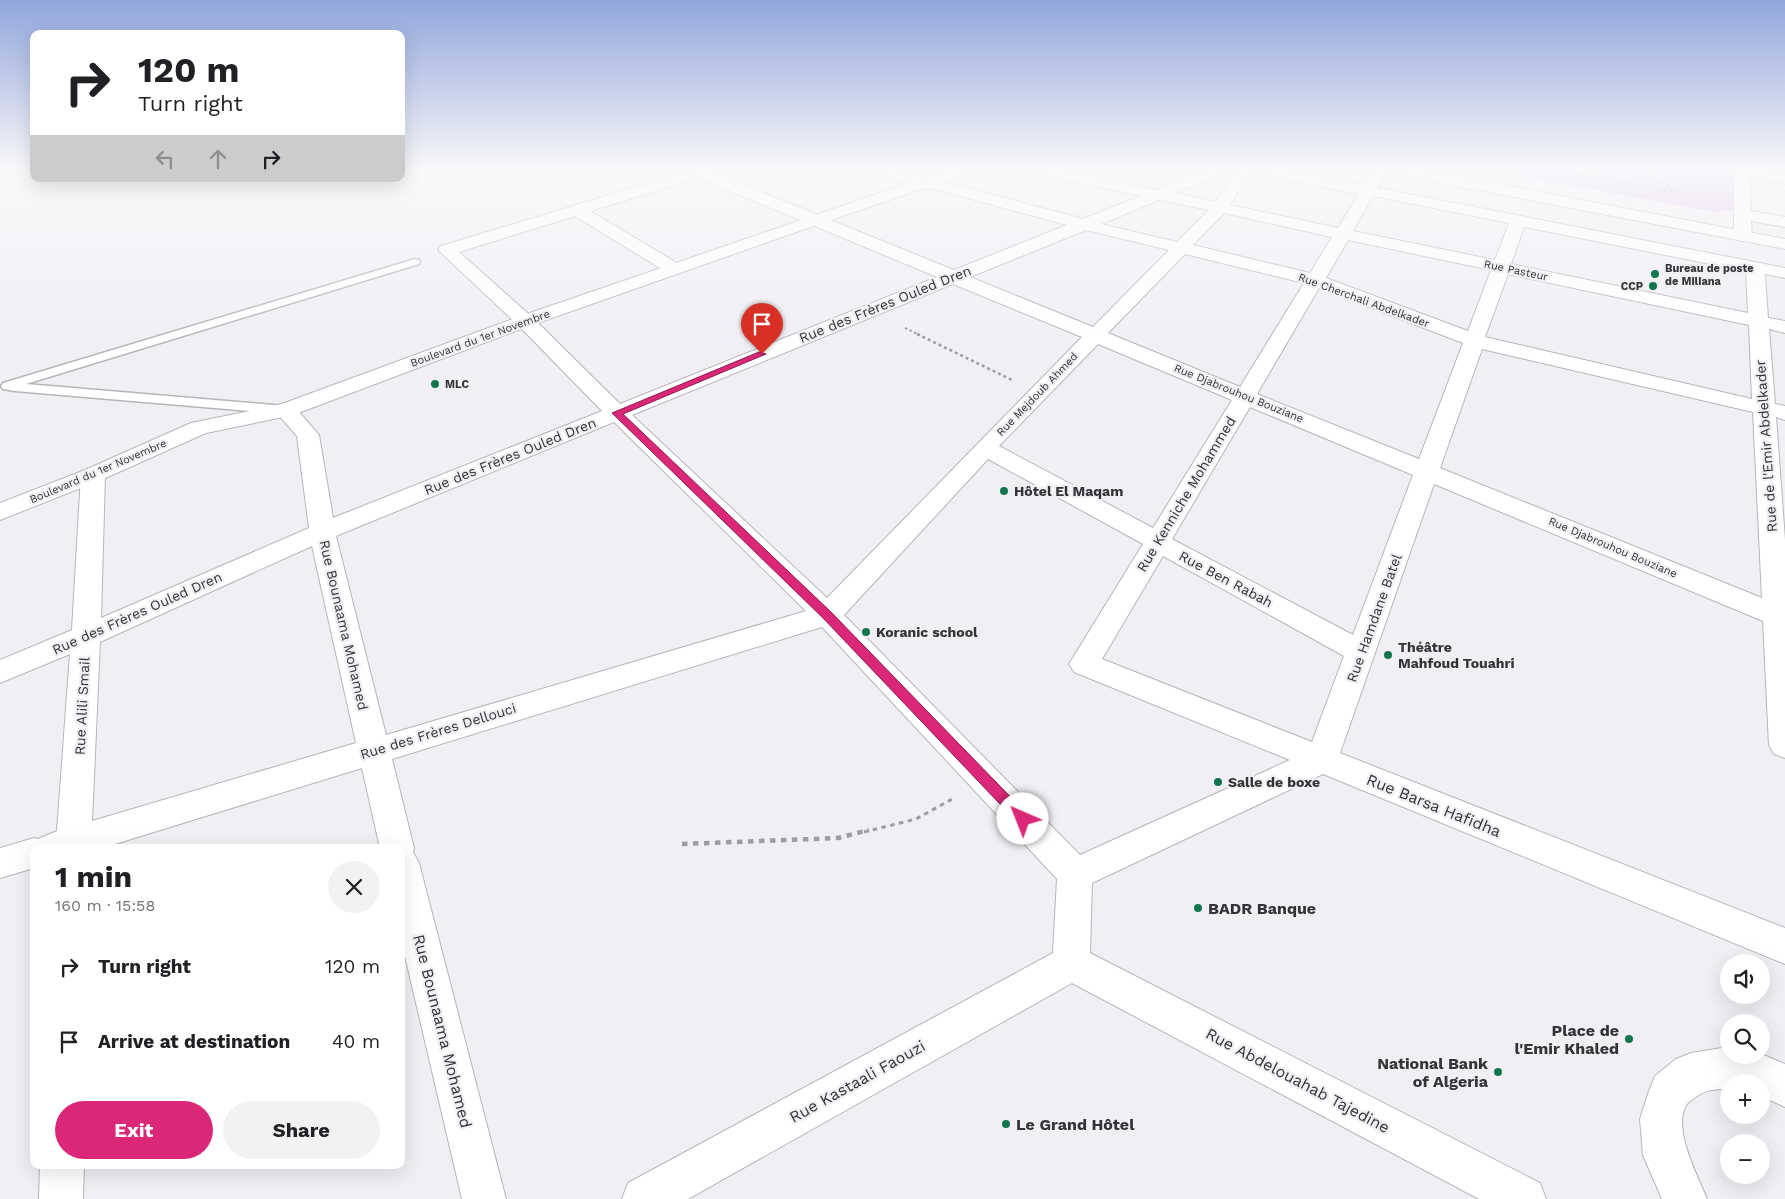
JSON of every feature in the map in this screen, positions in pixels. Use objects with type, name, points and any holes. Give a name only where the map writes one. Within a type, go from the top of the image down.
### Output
[{"type":"street","points":[[528,226],[447,250],[525,321],[617,413],[827,615],[1075,874],[1071,963]]},
{"type":"street","points":[[603,226],[674,269]]},
{"type":"street","name":"Boulevard du 1er Novembre","points":[[0,512],[93,475],[200,428],[285,410],[525,321],[796,226]]},
{"type":"street","name":"Rue Djabrouhou Bouziane","points":[[833,226],[1094,336],[1246,395],[1781,616]]},
{"type":"street","name":"Rue des Frères Ouled Dren","points":[[0,672],[322,532],[1077,226]]},
{"type":"street","name":"Rue Cherchali Abdelkader","points":[[1090,226],[1315,280],[1475,341],[1774,410]]},
{"type":"street","name":"Rue Mejdoub Ahmed","points":[[827,615],[985,448],[1202,226]]},
{"type":"street","name":"Rue Pasteur","points":[[1305,226],[1785,328]]},
{"type":"street","name":"Rue Kenniche Mohammed","points":[[1084,664],[1348,226]]},
{"type":"street","name":"Rue Hamdane Batel","points":[[1321,760],[1516,226]]},
{"type":"street","points":[[1543,226],[1781,272],[1779,243],[1692,226]]},
{"type":"street","points":[[1743,226],[1743,236]]},
{"type":"street","points":[[1718,231],[1721,261]]},
{"type":"street","name":"Rue de l'Emir Abdelkader","points":[[1755,267],[1758,322],[1774,410],[1785,744]]},
{"type":"street","name":"Rue Bounaama Mohamed","points":[[285,410],[308,435],[322,532],[397,844]]},
{"type":"street","name":"Rue Ben Rabah","points":[[985,448],[1361,652]]},
{"type":"street","name":"Rue Alili Smail","points":[[66,844],[86,636],[93,475]]},
{"type":"street","name":"Rue des Frères Dellouci","points":[[69,844],[374,750],[827,615]]},
{"type":"street","name":"Rue Barsa Hafidha","points":[[1084,664],[1785,946]]},
{"type":"street","points":[[1075,874],[1321,760]]},
{"type":"street","points":[[0,863],[30,853]]},
{"type":"street","name":"Rue Bounaama Mohamed","points":[[405,879],[484,1199]]},
{"type":"street","name":"Rue Kastaali Faouzi","points":[[644,1199],[1071,963]]},
{"type":"street","name":"Rue Abdelouahab Tajedine","points":[[1071,963],[1190,1023],[1524,1199]]},
{"type":"street","points":[[1685,1199],[1665,1155],[1660,1119],[1670,1091],[1691,1074],[1722,1068],[1760,1074],[1785,1086]]},
{"type":"street","points":[[60,1199],[62,1169]]},
{"type":"lane","points":[[3,386],[415,262]]},
{"type":"lane","points":[[3,386],[285,410]]},
{"type":"path","points":[[870,310],[1006,377]]},
{"type":"path","points":[[682,844],[838,838],[916,819],[943,805],[984,779]]},
{"type":"place","name":"Bureau de poste de Miliana","points":[[1655,274]]},
{"type":"place","name":"CCP","points":[[1653,286]]},
{"type":"place","name":"MLC","points":[[435,384]]},
{"type":"place","name":"Hôtel El Maqam","points":[[1004,491]]},
{"type":"place","name":"Koranic school","points":[[866,632]]},
{"type":"place","name":"Théâtre Mahfoud Touahri","points":[[1388,655]]},
{"type":"place","name":"Salle de boxe","points":[[1218,782]]},
{"type":"place","name":"BADR Banque","points":[[1198,908]]},
{"type":"place","name":"Place de l'Emir Khaled","points":[[1629,1039]]},
{"type":"place","name":"National Bank of Algeria","points":[[1498,1072]]},
{"type":"place","name":"Le Grand Hôtel","points":[[1006,1124]]},
{"type":"route","points":[[762,354],[617,413],[827,615],[1023,819]]}]
